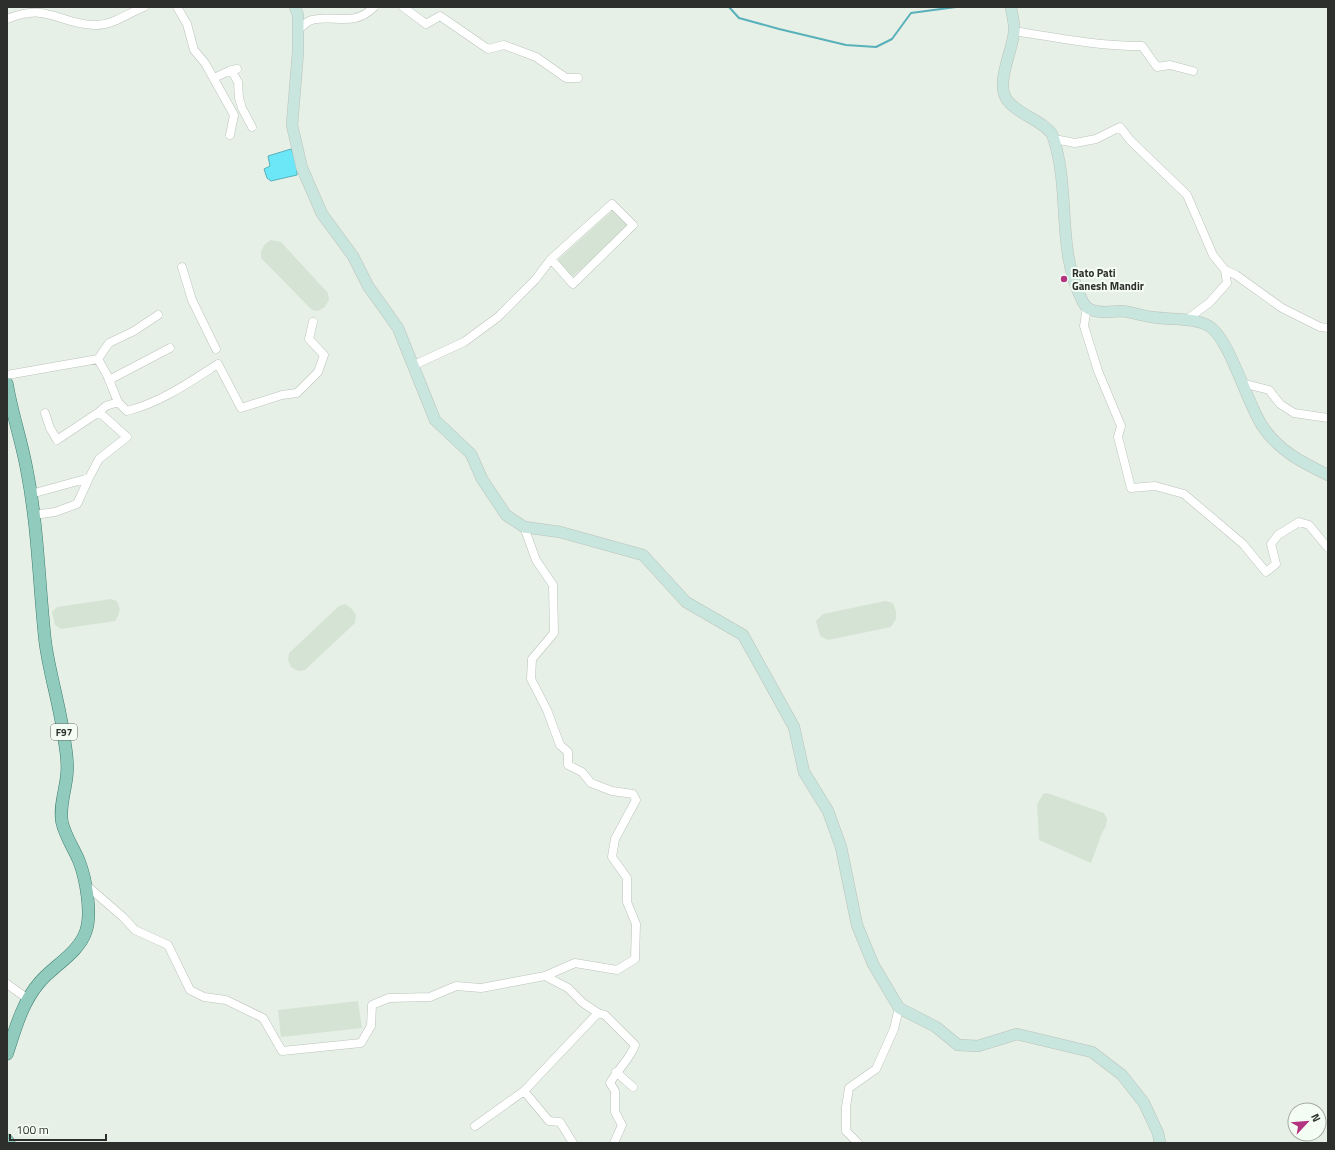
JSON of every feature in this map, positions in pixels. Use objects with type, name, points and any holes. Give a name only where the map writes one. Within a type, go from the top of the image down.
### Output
[{"type":"main road","points":[[295,7],[298,15],[299,29],[292,125],[302,168],[322,214],[353,256],[368,286],[398,328],[435,420],[471,454],[482,479],[506,515],[524,527],[560,532],[643,555],[686,602],[743,635],[794,726],[804,772],[828,811],[841,847],[856,924],[873,964],[899,1008],[936,1027],[958,1045],[978,1046],[1016,1034],[1092,1052],[1122,1075],[1144,1103],[1158,1133],[1160,1143]]},
{"type":"main road","points":[[1011,7],[1014,31],[1003,81],[1004,95],[1013,106],[1024,115],[1050,131],[1054,138],[1064,190],[1063,221],[1067,255],[1083,302],[1087,307],[1097,312],[1121,311],[1154,317],[1186,320],[1203,324],[1212,329],[1228,353],[1260,422],[1273,440],[1299,461],[1328,475]]},
{"type":"main road","name":"F97","points":[[7,384],[27,470],[31,494],[45,641],[52,683],[60,712],[65,740],[67,772],[61,809],[62,822],[80,863],[86,885],[88,915],[86,931],[78,946],[38,984],[28,999],[20,1014],[7,1054]]},
{"type":"street","points":[[7,19],[28,12],[46,12],[71,21],[94,25],[116,20],[129,12],[144,7]]},
{"type":"street","points":[[177,7],[187,24],[194,50],[206,63],[234,115],[230,135]]},
{"type":"street","points":[[299,29],[311,20],[344,20],[361,17],[374,7]]},
{"type":"street","points":[[403,7],[426,24],[440,16],[488,49],[504,45],[536,57],[566,78],[578,78]]},
{"type":"street","points":[[1014,31],[1102,44],[1142,46],[1157,67],[1170,65],[1193,71]]},
{"type":"street","points":[[214,78],[234,69],[238,82],[239,98],[242,108],[252,127]]},
{"type":"street","points":[[1054,138],[1075,143],[1096,139],[1120,127],[1130,140],[1187,195],[1213,255],[1225,270],[1236,275],[1282,308],[1320,327],[1328,328]]},
{"type":"street","points":[[412,366],[464,342],[498,317],[535,280],[551,259],[612,204],[633,225],[573,284],[551,259]]},
{"type":"street","points":[[182,267],[192,300],[216,349]]},
{"type":"street","points":[[1186,320],[1209,303],[1227,284],[1225,270]]},
{"type":"street","points":[[1087,307],[1084,326],[1098,371],[1121,426],[1118,437],[1131,488],[1155,486],[1184,494],[1243,544],[1266,572],[1276,564],[1271,544],[1278,535],[1299,522],[1309,525],[1328,548]]},
{"type":"street","points":[[7,374],[98,360],[109,343],[134,331],[158,315]]},
{"type":"street","points":[[98,360],[109,380],[118,402],[128,411],[142,408],[218,364],[241,408],[282,395],[297,393],[318,372],[324,355],[309,339],[313,322]]},
{"type":"street","points":[[109,380],[170,348]]},
{"type":"street","points":[[1242,384],[1269,390],[1280,404],[1294,413],[1328,418]]},
{"type":"street","points":[[45,413],[50,428],[57,440],[106,406],[118,402]]},
{"type":"street","points":[[34,515],[55,512],[77,504],[99,459],[127,436],[99,412]]},
{"type":"street","points":[[31,494],[89,478]]},
{"type":"street","points":[[86,885],[123,917],[135,930],[168,945],[190,990],[204,997],[226,1000],[263,1018],[282,1051],[361,1043],[371,1026],[372,1005],[389,998],[430,997],[456,986],[481,988],[545,976],[575,963],[616,970],[635,959],[636,924],[627,902],[627,878],[612,857],[615,839],[636,800],[633,794],[612,791],[591,783],[582,772],[568,765],[568,752],[560,745],[547,710],[531,679],[532,659],[554,633],[554,585],[536,560],[524,527]]},
{"type":"street","points":[[545,976],[568,988],[583,1003],[598,1013],[605,1015],[635,1045],[631,1055],[616,1072],[610,1083],[615,1091],[615,1112],[622,1125],[614,1143]]},
{"type":"street","points":[[7,984],[28,999]]},
{"type":"street","points":[[858,1143],[846,1131],[846,1107],[849,1088],[876,1070],[894,1029],[899,1008]]},
{"type":"street","points":[[475,1126],[524,1091],[598,1013]]},
{"type":"street","points":[[616,1072],[633,1087]]},
{"type":"street","points":[[524,1091],[549,1121],[560,1122],[573,1143]]},
{"type":"shaded area","points":[[614,209],[629,226],[572,277],[557,261]]},
{"type":"shaded area","points":[[271,240],[281,242],[328,293],[329,300],[325,307],[318,311],[312,310],[261,258],[261,251],[265,244]]},
{"type":"shaded area","points":[[111,599],[117,601],[120,609],[115,621],[61,629],[55,625],[52,612],[57,607]]},
{"type":"shaded area","points":[[885,601],[893,603],[896,611],[896,619],[891,627],[828,640],[820,636],[816,621],[823,614]]},
{"type":"shaded area","points":[[345,604],[352,609],[356,615],[355,623],[305,670],[298,671],[291,667],[288,660],[289,653],[339,606]]},
{"type":"shaded area","points":[[1047,793],[1104,813],[1107,819],[1106,826],[1091,863],[1039,840],[1037,805],[1043,794]]},
{"type":"shaded area","points":[[358,1001],[362,1028],[281,1037],[278,1010]]},
{"type":"water","points":[[291,149],[297,162],[297,175],[271,181],[267,178],[264,169],[270,166],[268,156]]},
{"type":"waterway","points":[[729,7],[739,18],[779,29],[846,45],[876,47],[892,39],[911,13],[956,7]]},
{"type":"place","name":"Rato Pati Ganesh Mandir","points":[[1064,279]]}]
